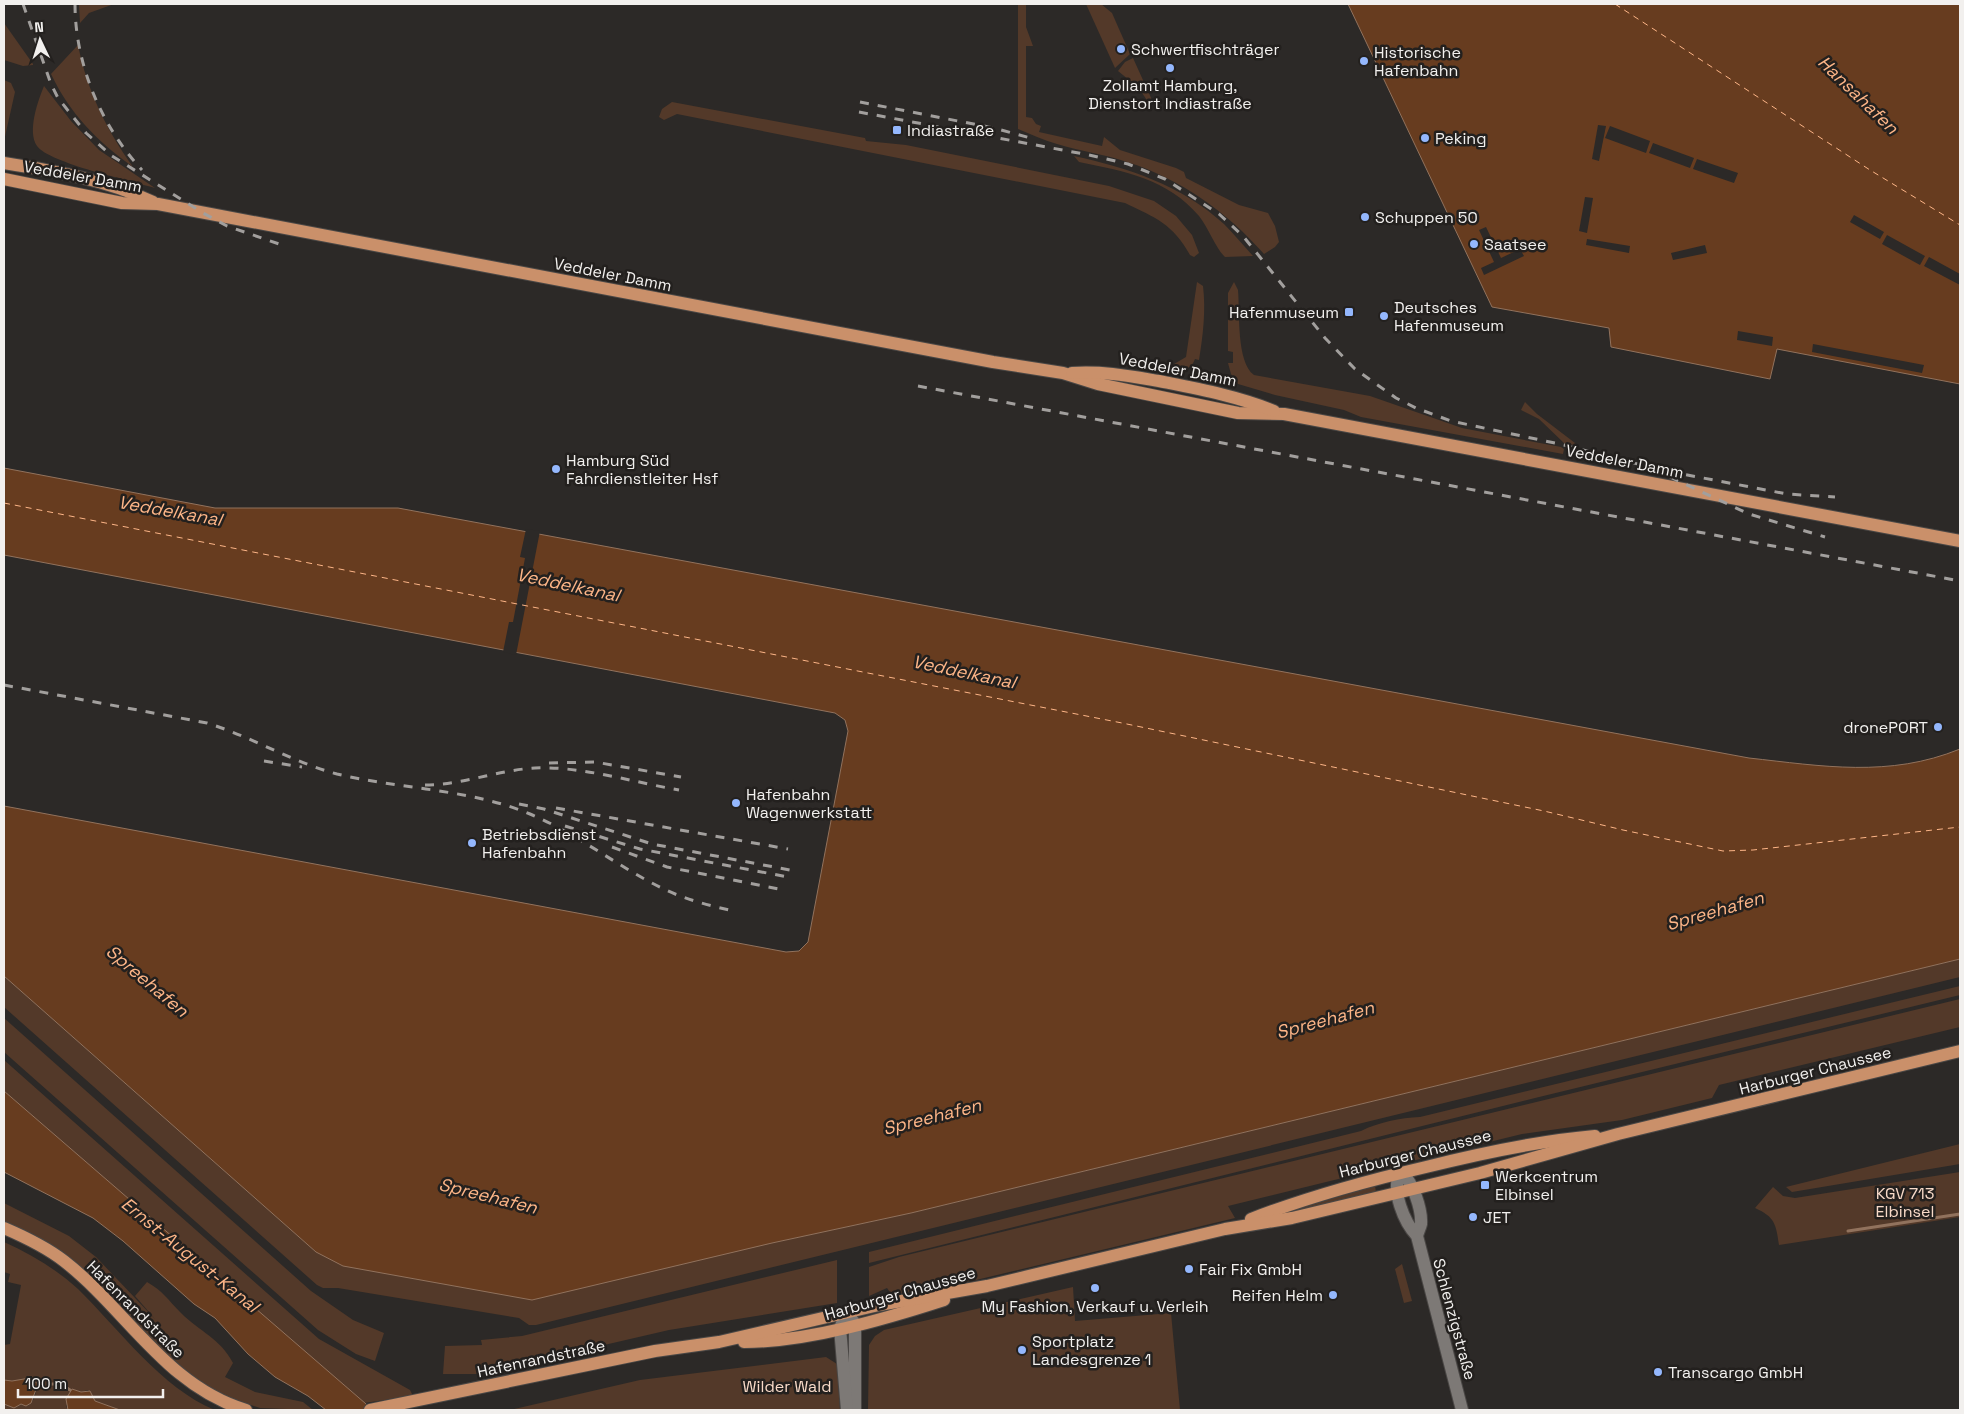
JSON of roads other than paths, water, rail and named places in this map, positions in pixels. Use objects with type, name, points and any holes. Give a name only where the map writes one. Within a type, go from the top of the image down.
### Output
[{"type":"main road","name":"Veddeler Damm","points":[[4,163],[52,171],[127,189],[158,204]]},
{"type":"main road","name":"Veddeler Damm","points":[[4,179],[122,203],[158,204],[930,350],[1063,373],[1098,384],[1238,413],[1284,414],[1960,541]]},
{"type":"main road","name":"Harburger Chaussee","points":[[847,1312],[987,1286],[1225,1229],[1292,1218],[1560,1152],[1618,1134],[1960,1051]]},
{"type":"main road","name":"Harburger Chaussee","points":[[1225,1229],[1306,1199],[1400,1173],[1504,1148],[1552,1139],[1618,1134]]},
{"type":"main road","name":"Hafenrandstraße","points":[[4,1228],[39,1244],[73,1268],[159,1357],[192,1385],[217,1399],[246,1410]]},
{"type":"main road","name":"Harburger Chaussee","points":[[821,1332],[912,1310],[987,1286]]},
{"type":"main road","name":"Hafenrandstraße","points":[[373,1410],[655,1351],[719,1342],[847,1312]]},
{"type":"main road","name":"Hafenrandstraße","points":[[719,1342],[757,1342],[821,1332]]},
{"type":"street","name":"Schlenzigstraße","points":[[1416,1236],[1421,1224],[1413,1189],[1409,1180],[1400,1173],[1397,1179],[1398,1192],[1407,1226],[1416,1236],[1462,1410]]},
{"type":"street","points":[[847,1312],[855,1324],[855,1410]]},
{"type":"street","points":[[847,1312],[840,1328],[847,1410]]},
{"type":"water","name":"Hansahafen","points":[[1348,4],[1960,4],[1960,384],[1777,349],[1770,379],[1611,347],[1609,328],[1492,307]]},
{"type":"water","points":[[4,468],[215,508],[398,508],[1749,758],[1829,766],[1881,767],[1934,758],[1960,749],[1960,959],[911,1213],[772,1243],[532,1300],[343,1266],[316,1252],[4,976],[4,806],[786,952],[799,951],[808,942],[848,731],[845,720],[835,713],[4,555]]},
{"type":"water","name":"Ernst-August-Kanal","points":[[4,1091],[373,1410],[326,1410],[308,1396],[275,1377],[248,1354],[215,1318],[194,1304],[123,1241],[93,1218],[4,1172]]},
{"type":"water","points":[[30,1378],[38,1384],[31,1403],[26,1406],[21,1404],[14,1408],[4,1404],[4,1380],[12,1381]]},
{"type":"water","points":[[72,1389],[81,1392],[90,1391],[95,1401],[120,1410],[68,1410],[66,1399]]},
{"type":"waterway","points":[[1848,1231],[1960,1214]]},
{"type":"waterway","points":[[51,1384],[61,1384],[70,1390]]},
{"type":"railway","points":[[23,4],[51,84],[58,98],[86,133],[112,156],[203,213],[227,226],[282,245]]},
{"type":"railway","points":[[75,4],[76,27],[80,49],[93,93],[114,134],[142,170]]},
{"type":"railway","points":[[860,102],[994,128],[1034,139]]},
{"type":"railway","points":[[859,112],[1089,155],[1128,164],[1165,179],[1219,214],[1243,236],[1325,338],[1355,369],[1396,398],[1416,408],[1451,421],[1564,445],[1661,470],[1787,494],[1835,497]]},
{"type":"railway","points":[[918,386],[1960,581]]},
{"type":"railway","points":[[1670,477],[1749,514],[1825,537]]},
{"type":"railway","points":[[4,685],[207,723],[304,763],[337,774],[459,794],[507,806],[548,822],[666,890],[682,897],[734,911]]},
{"type":"railway","points":[[264,761],[302,767]]},
{"type":"railway","points":[[549,763],[595,762],[681,777]]},
{"type":"railway","points":[[425,785],[453,783],[521,769],[553,768],[589,772],[679,790]]},
{"type":"railway","points":[[519,804],[544,809],[652,844],[790,870]]},
{"type":"railway","points":[[556,808],[788,849]]},
{"type":"railway","points":[[565,826],[640,849],[788,877]]},
{"type":"railway","points":[[612,847],[667,867],[784,890]]},
{"type":"place","name":"Schwertfischträger","points":[[1121,49]]},
{"type":"place","name":"Historische Hafenbahn","points":[[1364,61]]},
{"type":"place","name":"Zollamt Hamburg, Dienstort Indiastraße","points":[[1170,68]]},
{"type":"place","name":"Indiastraße","points":[[897,130]]},
{"type":"place","name":"Peking","points":[[1425,138]]},
{"type":"place","name":"Schuppen 50","points":[[1365,217]]},
{"type":"place","name":"Saatsee","points":[[1474,244]]},
{"type":"place","name":"Hafenmuseum","points":[[1349,312]]},
{"type":"place","name":"Deutsches Hafenmuseum","points":[[1384,316]]},
{"type":"place","name":"Hamburg Süd Fahrdienstleiter Hsf","points":[[556,469]]},
{"type":"place","name":"dronePORT","points":[[1938,727]]},
{"type":"place","name":"Hafenbahn Wagenwerkstatt","points":[[736,803]]},
{"type":"place","name":"Betriebsdienst Hafenbahn","points":[[472,843]]},
{"type":"place","name":"Werkcentrum Elbinsel","points":[[1485,1185]]},
{"type":"place","name":"JET","points":[[1473,1217]]},
{"type":"place","name":"Fair Fix GmbH","points":[[1189,1269]]},
{"type":"place","name":"My Fashion, Verkauf u. Verleih","points":[[1095,1288]]},
{"type":"place","name":"Reifen Helm","points":[[1333,1295]]},
{"type":"place","name":"Sportplatz Landesgrenze 1","points":[[1022,1350]]},
{"type":"place","name":"Transcargo GmbH","points":[[1658,1372]]},
{"type":"water label","name":"Veddelkanal","points":[[170,511]]},
{"type":"water label","name":"Veddelkanal","points":[[568,585]]},
{"type":"water label","name":"Veddelkanal","points":[[964,672]]},
{"type":"water label","name":"Spreehafen","points":[[1715,911]]},
{"type":"water label","name":"Spreehafen","points":[[147,981]]},
{"type":"water label","name":"Spreehafen","points":[[1325,1020]]},
{"type":"water label","name":"Spreehafen","points":[[932,1117]]},
{"type":"water label","name":"Spreehafen","points":[[488,1196]]},
{"type":"park label","name":"KGV 713 Elbinsel","points":[[1905,1202]]},
{"type":"park label","name":"Wilder Wald","points":[[787,1386]]}]
